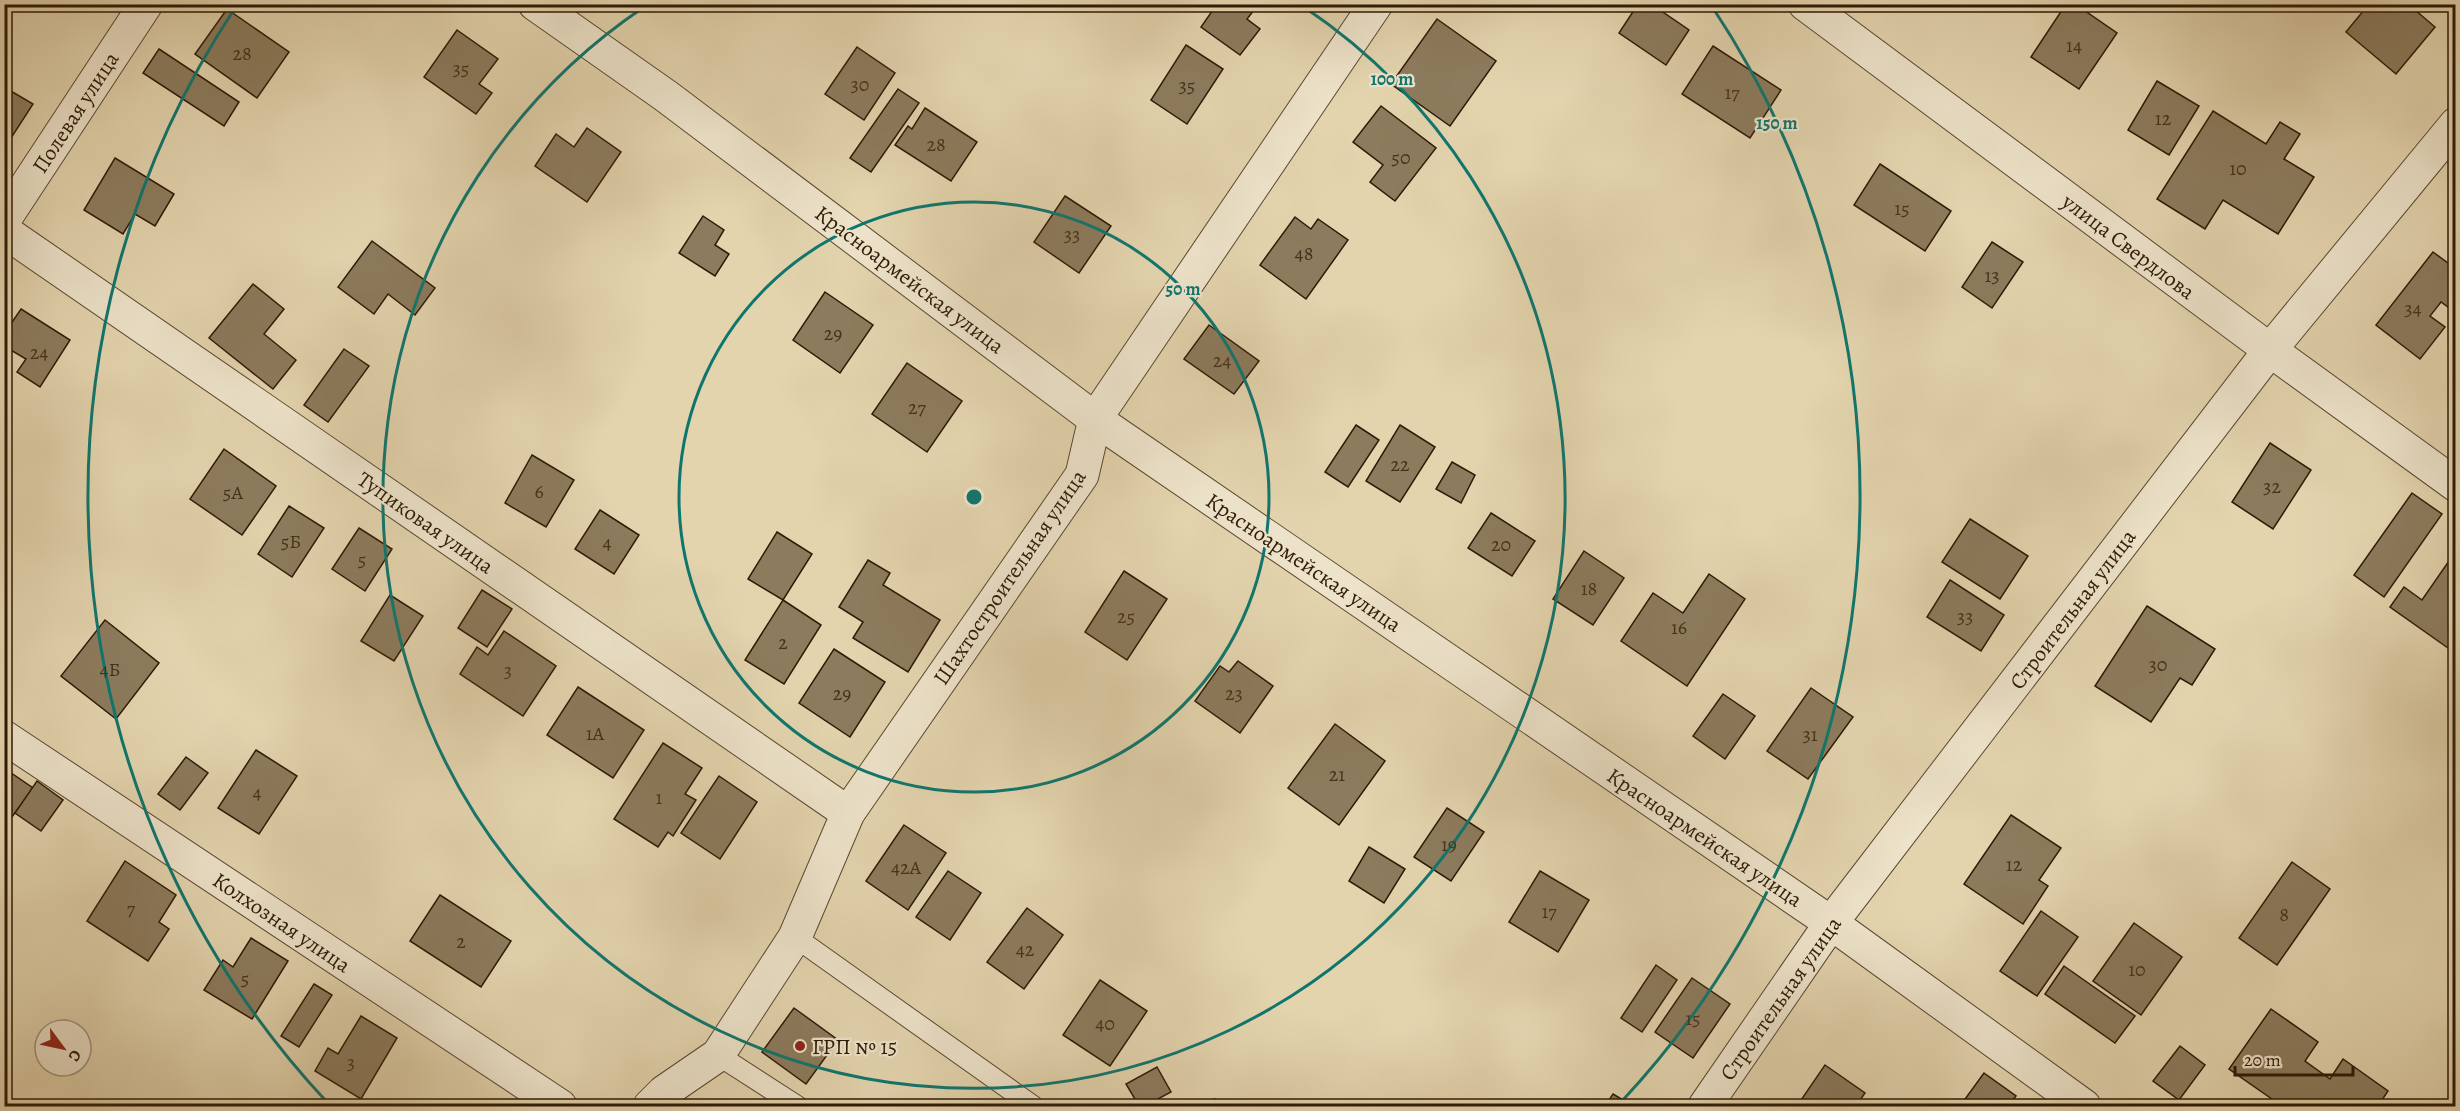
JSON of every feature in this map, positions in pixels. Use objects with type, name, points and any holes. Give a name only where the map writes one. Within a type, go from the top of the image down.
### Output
[{"type":"street","name":"Полевая улица","points":[[4,220],[146,4]]},
{"type":"street","name":"Красноармейская улица","points":[[535,4],[666,96],[1095,419],[1831,923],[2084,1107]]},
{"type":"street","name":"Шахтостроительная улица","points":[[650,1107],[664,1092],[718,1055],[795,938],[848,813],[1082,475],[1095,419],[1376,4]]},
{"type":"street","name":"улица Свердлова","points":[[1805,4],[2270,350],[2456,485]]},
{"type":"street","name":"Строительная улица","points":[[1705,1107],[1831,923],[2270,350],[2456,124]]},
{"type":"street","name":"Тупиковая улица","points":[[4,231],[848,813]]},
{"type":"street","name":"Колхозная улица","points":[[4,736],[560,1107]]},
{"type":"lane","points":[[795,938],[1033,1107]]},
{"type":"lane","points":[[718,1055],[797,1107]]},
{"type":"building","points":[[1217,4],[1258,5],[1247,19],[1260,29],[1240,55],[1201,27]]},
{"type":"building","points":[[1638,4],[1651,4],[1689,30],[1666,65],[1619,33]]},
{"type":"building","points":[[2066,4],[2075,4],[2117,33],[2079,89],[2031,57]]},
{"type":"building","points":[[2369,4],[2408,4],[2435,27],[2396,74],[2346,32]]},
{"type":"building","points":[[227,9],[289,52],[257,98],[195,54]]},
{"type":"building","points":[[1437,19],[1496,61],[1450,126],[1391,84]]},
{"type":"building","points":[[457,30],[498,59],[479,84],[492,93],[476,114],[424,77]]},
{"type":"building","points":[[1186,45],[1223,69],[1187,124],[1151,100]]},
{"type":"building","points":[[1713,46],[1781,90],[1750,138],[1682,94]]},
{"type":"building","points":[[857,47],[895,73],[864,120],[825,94]]},
{"type":"building","points":[[159,49],[239,102],[224,126],[143,73]]},
{"type":"building","points":[[2157,81],[2199,106],[2169,155],[2128,130]]},
{"type":"building","points":[[4,87],[33,104],[4,149]]},
{"type":"building","points":[[898,89],[919,103],[871,172],[850,158]]},
{"type":"building","points":[[1381,106],[1436,148],[1395,201],[1370,182],[1383,165],[1353,142]]},
{"type":"building","points":[[925,108],[977,142],[951,181],[895,145],[908,126],[912,129]]},
{"type":"building","points":[[2213,111],[2266,144],[2280,122],[2300,134],[2284,159],[2314,177],[2278,234],[2223,200],[2205,229],[2157,199]]},
{"type":"building","points":[[587,128],[621,152],[587,202],[535,166],[556,134],[574,147]]},
{"type":"building","points":[[115,158],[174,194],[155,226],[135,214],[123,234],[84,210]]},
{"type":"building","points":[[1880,164],[1951,211],[1925,251],[1854,205]]},
{"type":"building","points":[[1065,196],[1111,226],[1079,273],[1034,242]]},
{"type":"building","points":[[703,216],[724,230],[715,245],[729,254],[715,276],[679,253]]},
{"type":"building","points":[[1295,217],[1311,229],[1318,219],[1348,240],[1306,299],[1260,265]]},
{"type":"building","points":[[372,241],[435,288],[415,315],[388,294],[374,314],[338,287]]},
{"type":"building","points":[[1992,242],[2023,262],[1992,308],[1962,287]]},
{"type":"building","points":[[2433,252],[2456,269],[2456,313],[2441,302],[2430,316],[2445,327],[2420,359],[2376,325]]},
{"type":"building","points":[[253,284],[284,309],[264,334],[296,360],[273,389],[209,338]]},
{"type":"building","points":[[825,292],[873,325],[840,373],[793,340]]},
{"type":"building","points":[[21,309],[70,340],[40,387],[17,372],[26,359],[4,346],[4,334]]},
{"type":"building","points":[[1209,325],[1259,361],[1234,394],[1184,359]]},
{"type":"building","points":[[344,349],[369,366],[328,422],[304,405]]},
{"type":"building","points":[[907,363],[962,401],[927,452],[872,414]]},
{"type":"building","points":[[1356,425],[1379,440],[1348,487],[1325,472]]},
{"type":"building","points":[[1400,425],[1435,447],[1400,502],[1366,481]]},
{"type":"building","points":[[2270,443],[2311,470],[2273,529],[2232,502]]},
{"type":"building","points":[[224,449],[276,486],[242,535],[190,499]]},
{"type":"building","points":[[532,455],[574,480],[546,527],[505,503]]},
{"type":"building","points":[[1452,462],[1475,475],[1461,503],[1436,489]]},
{"type":"building","points":[[2412,493],[2442,514],[2384,597],[2354,575]]},
{"type":"building","points":[[289,506],[324,528],[292,577],[258,554]]},
{"type":"building","points":[[600,510],[639,535],[614,574],[575,549]]},
{"type":"building","points":[[1491,513],[1535,541],[1512,576],[1468,548]]},
{"type":"building","points":[[1970,519],[2028,556],[2000,599],[1942,562]]},
{"type":"building","points":[[359,528],[392,549],[365,591],[332,569]]},
{"type":"building","points":[[777,532],[812,554],[783,600],[748,579]]},
{"type":"building","points":[[1584,551],[1624,578],[1593,625],[1553,599]]},
{"type":"building","points":[[2451,558],[2456,561],[2456,637],[2448,648],[2390,607],[2404,587],[2422,600]]},
{"type":"building","points":[[868,560],[890,573],[883,585],[940,620],[908,672],[853,638],[863,622],[839,607]]},
{"type":"building","points":[[1124,571],[1167,599],[1127,660],[1085,632]]},
{"type":"building","points":[[1709,574],[1745,599],[1687,686],[1621,641],[1653,593],[1683,613]]},
{"type":"building","points":[[1950,580],[2004,615],[1981,651],[1927,617]]},
{"type":"building","points":[[482,590],[512,609],[487,647],[458,628]]},
{"type":"building","points":[[390,595],[423,616],[394,661],[361,641]]},
{"type":"building","points":[[783,600],[821,625],[784,684],[745,660]]},
{"type":"building","points":[[2147,606],[2215,649],[2192,685],[2180,678],[2151,722],[2095,686]]},
{"type":"building","points":[[105,620],[159,663],[116,719],[61,676]]},
{"type":"building","points":[[504,631],[556,666],[523,716],[460,674],[477,647],[488,655]]},
{"type":"building","points":[[834,649],[885,682],[850,737],[799,703]]},
{"type":"building","points":[[1238,661],[1273,686],[1240,733],[1195,701],[1220,666],[1229,672]]},
{"type":"building","points":[[578,687],[644,730],[613,778],[547,735]]},
{"type":"building","points":[[1811,688],[1853,717],[1808,779],[1767,751]]},
{"type":"building","points":[[1723,694],[1755,716],[1725,759],[1693,736]]},
{"type":"building","points":[[1335,724],[1385,761],[1339,825],[1288,788]]},
{"type":"building","points":[[663,743],[702,768],[685,794],[696,800],[673,836],[668,832],[658,847],[614,819]]},
{"type":"building","points":[[256,750],[297,776],[259,834],[218,808]]},
{"type":"building","points":[[186,757],[208,773],[180,810],[158,794]]},
{"type":"building","points":[[4,768],[33,788],[4,828]]},
{"type":"building","points":[[719,776],[757,802],[720,859],[681,833]]},
{"type":"building","points":[[37,781],[63,800],[41,831],[15,813]]},
{"type":"building","points":[[1447,808],[1484,832],[1451,881],[1414,857]]},
{"type":"building","points":[[2011,815],[2061,848],[2039,880],[2048,886],[2023,924],[1964,884]]},
{"type":"building","points":[[904,825],[946,853],[908,910],[866,881]]},
{"type":"building","points":[[1369,847],[1405,869],[1384,903],[1349,881]]},
{"type":"building","points":[[125,861],[176,895],[159,922],[169,929],[148,961],[87,921]]},
{"type":"building","points":[[2292,862],[2330,889],[2277,965],[2239,938]]},
{"type":"building","points":[[948,871],[981,893],[950,940],[916,917]]},
{"type":"building","points":[[1540,871],[1589,900],[1558,952],[1509,922]]},
{"type":"building","points":[[440,895],[511,941],[481,987],[410,941]]},
{"type":"building","points":[[1027,908],[1063,935],[1024,989],[987,962]]},
{"type":"building","points":[[2041,911],[2078,937],[2037,996],[2000,971]]},
{"type":"building","points":[[2134,923],[2182,957],[2141,1015],[2093,981]]},
{"type":"building","points":[[251,938],[288,961],[252,1019],[204,990],[223,960],[233,967]]},
{"type":"building","points":[[1656,965],[1677,980],[1642,1032],[1621,1018]]},
{"type":"building","points":[[2064,966],[2135,1016],[2115,1043],[2045,994]]},
{"type":"building","points":[[1692,978],[1730,1004],[1693,1058],[1655,1032]]},
{"type":"building","points":[[1100,980],[1147,1011],[1110,1066],[1063,1035]]},
{"type":"building","points":[[314,984],[332,995],[299,1047],[281,1036]]},
{"type":"building","name":"ГРП № 15","points":[[794,1008],[838,1040],[806,1084],[762,1052]]},
{"type":"building","points":[[2271,1009],[2318,1042],[2305,1061],[2330,1079],[2343,1059],[2388,1091],[2378,1106],[2282,1106],[2229,1069]]},
{"type":"building","points":[[361,1016],[397,1038],[361,1099],[315,1071],[328,1048],[338,1054]]},
{"type":"building","points":[[2180,1046],[2205,1065],[2179,1100],[2153,1081]]},
{"type":"building","points":[[1825,1065],[1865,1093],[1856,1106],[1797,1106]]},
{"type":"building","points":[[1157,1067],[1171,1092],[1145,1106],[1139,1106],[1126,1084]]},
{"type":"building","points":[[1984,1073],[2016,1096],[2008,1106],[1960,1106]]},
{"type":"building","points":[[1613,1094],[1633,1106],[1605,1106]]},
{"type":"building","points":[[1215,1099],[1217,1106],[1192,1106]]},
{"type":"place","name":"ГРП № 15","points":[[800,1046]]}]
